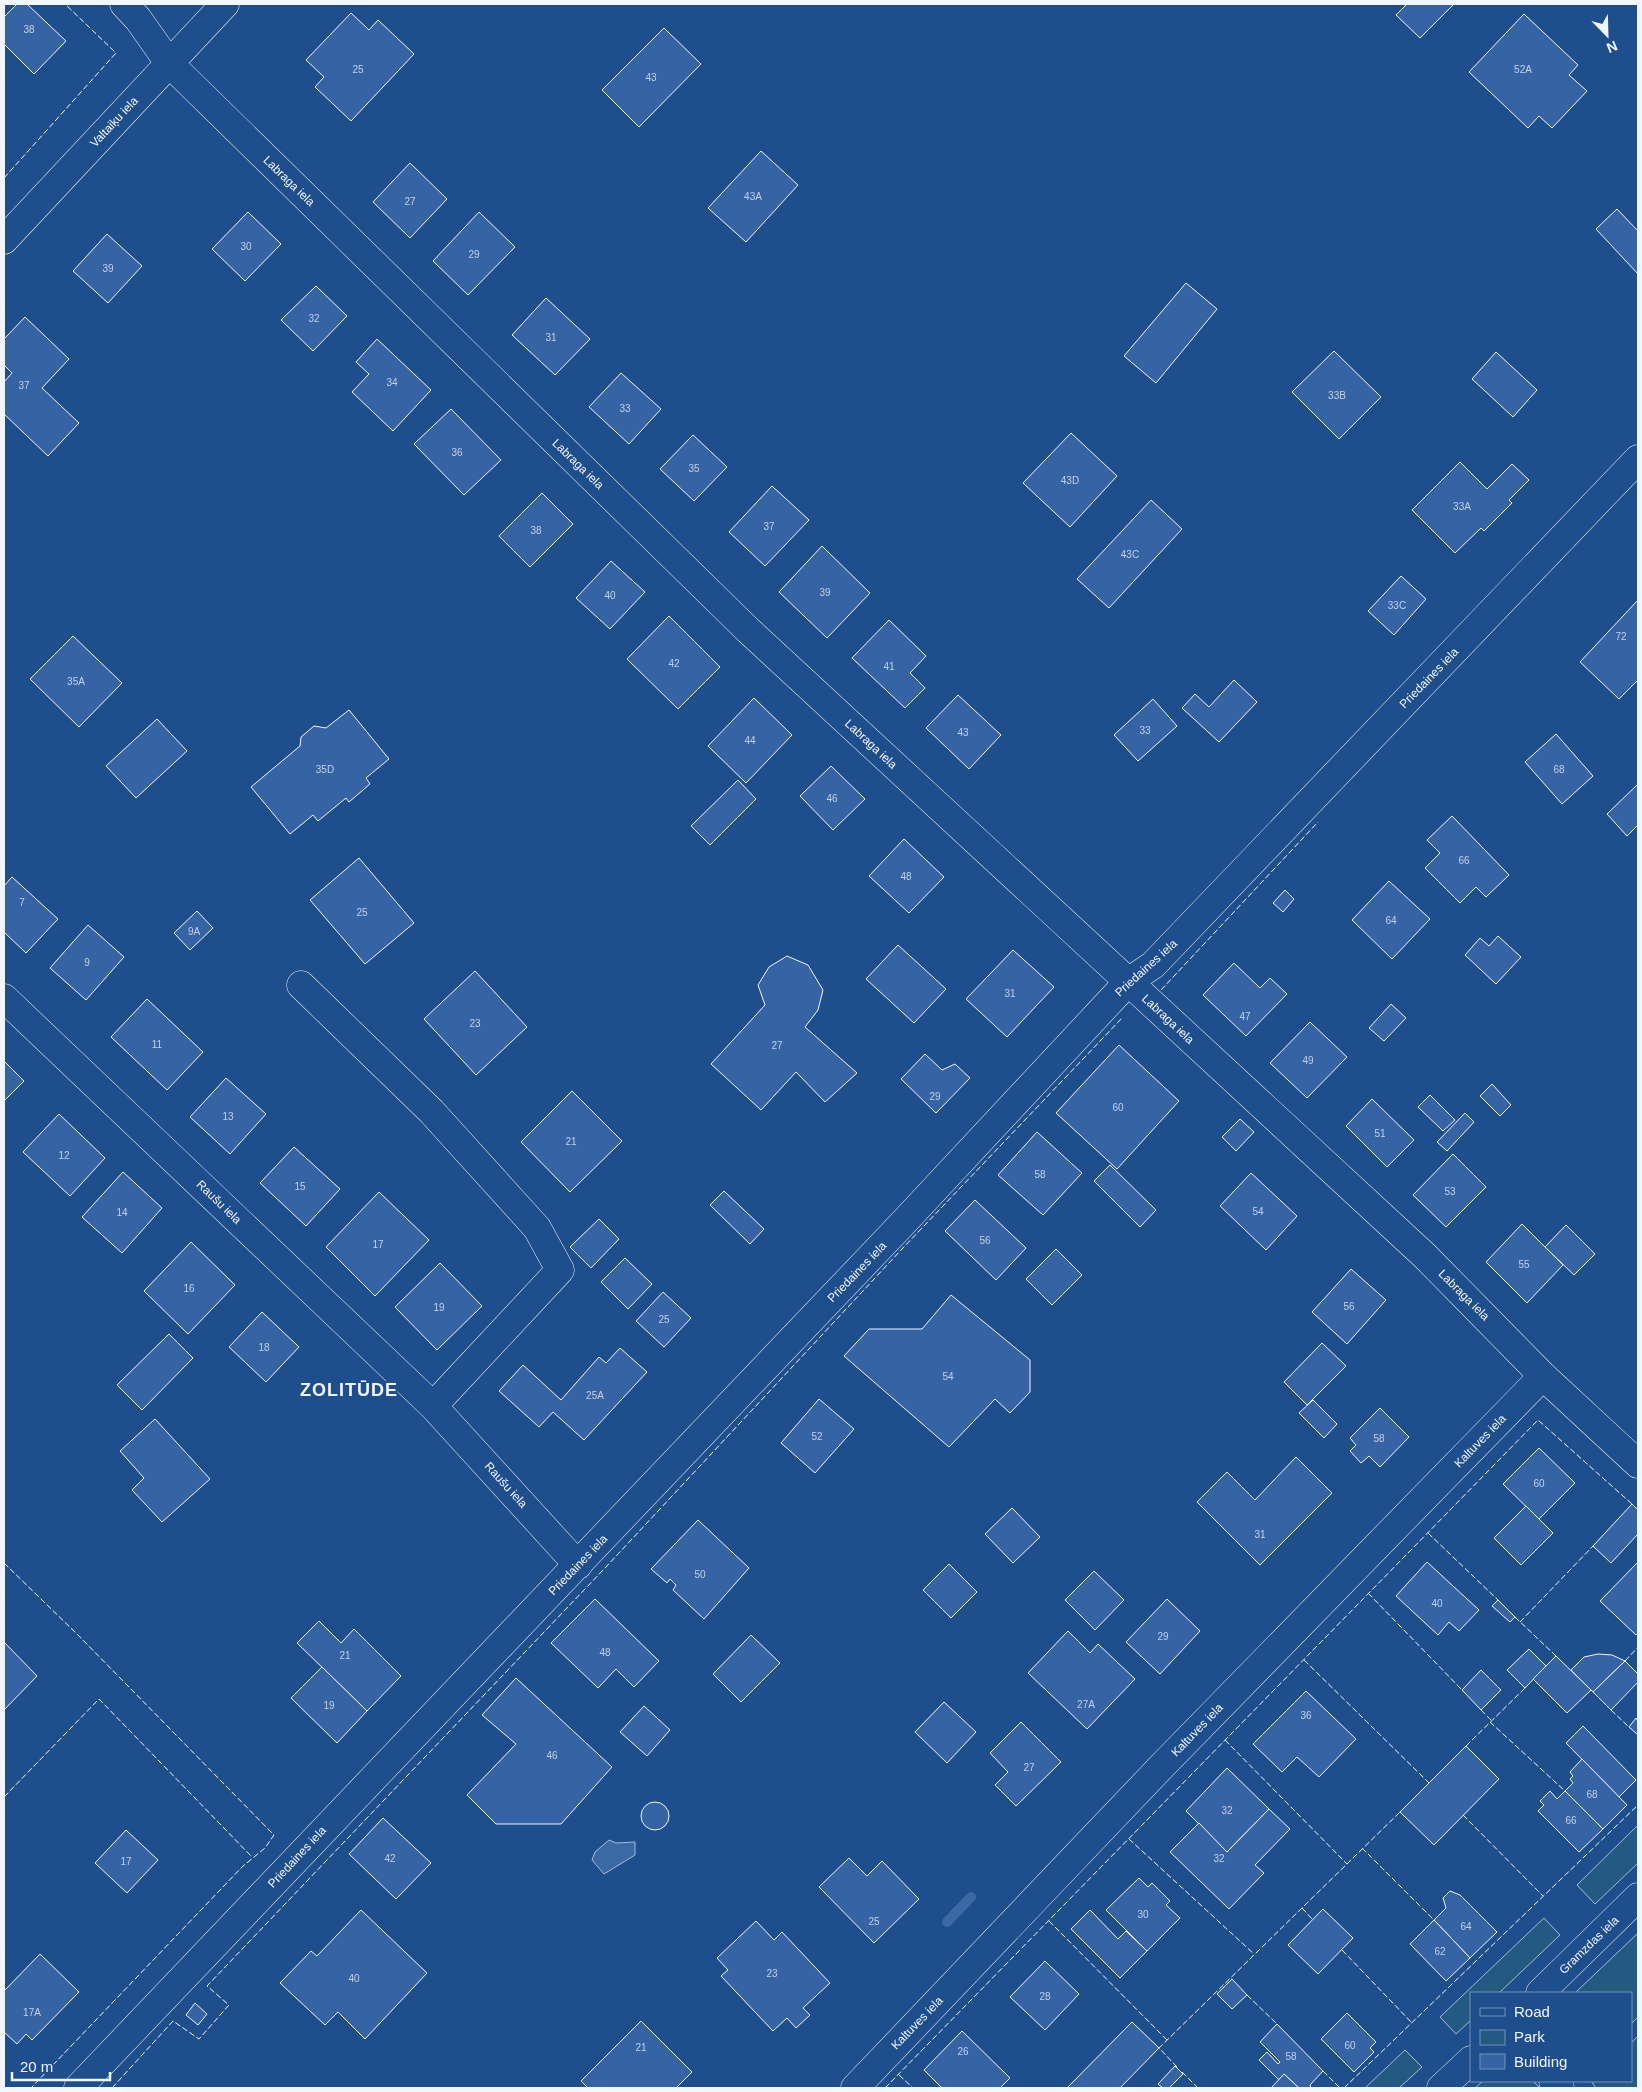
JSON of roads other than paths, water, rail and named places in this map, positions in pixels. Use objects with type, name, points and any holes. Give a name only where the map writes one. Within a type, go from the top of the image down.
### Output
[{"type":"street","name":"Labraga iela","points":[[124,4],[138,19],[168,64],[748,630],[1425,1256],[1543,1376],[1638,1464]]},
{"type":"street","name":"Valtaiķu iela","points":[[4,240],[224,4]]},
{"type":"street","name":"Priedaines iela","points":[[78,2088],[904,1222],[1128,982],[1153,964],[1638,458]]},
{"type":"street","points":[[301,985],[431,1111],[537,1228],[560,1270],[433,1406]]},
{"type":"street","name":"Raušu iela","points":[[4,998],[433,1406],[578,1564]]},
{"type":"street","name":"Kaltuves iela","points":[[855,2088],[1161,1767],[1543,1376]]},
{"type":"street","name":"Gramzdas iela","points":[[1541,1992],[1638,1897]]},
{"type":"street","points":[[1441,2088],[1470,2061]]},
{"type":"waterway","points":[[947,1922],[971,1897]]},
{"type":"district","name":"ZOLITŪDE","points":[[349,1390]]}]
